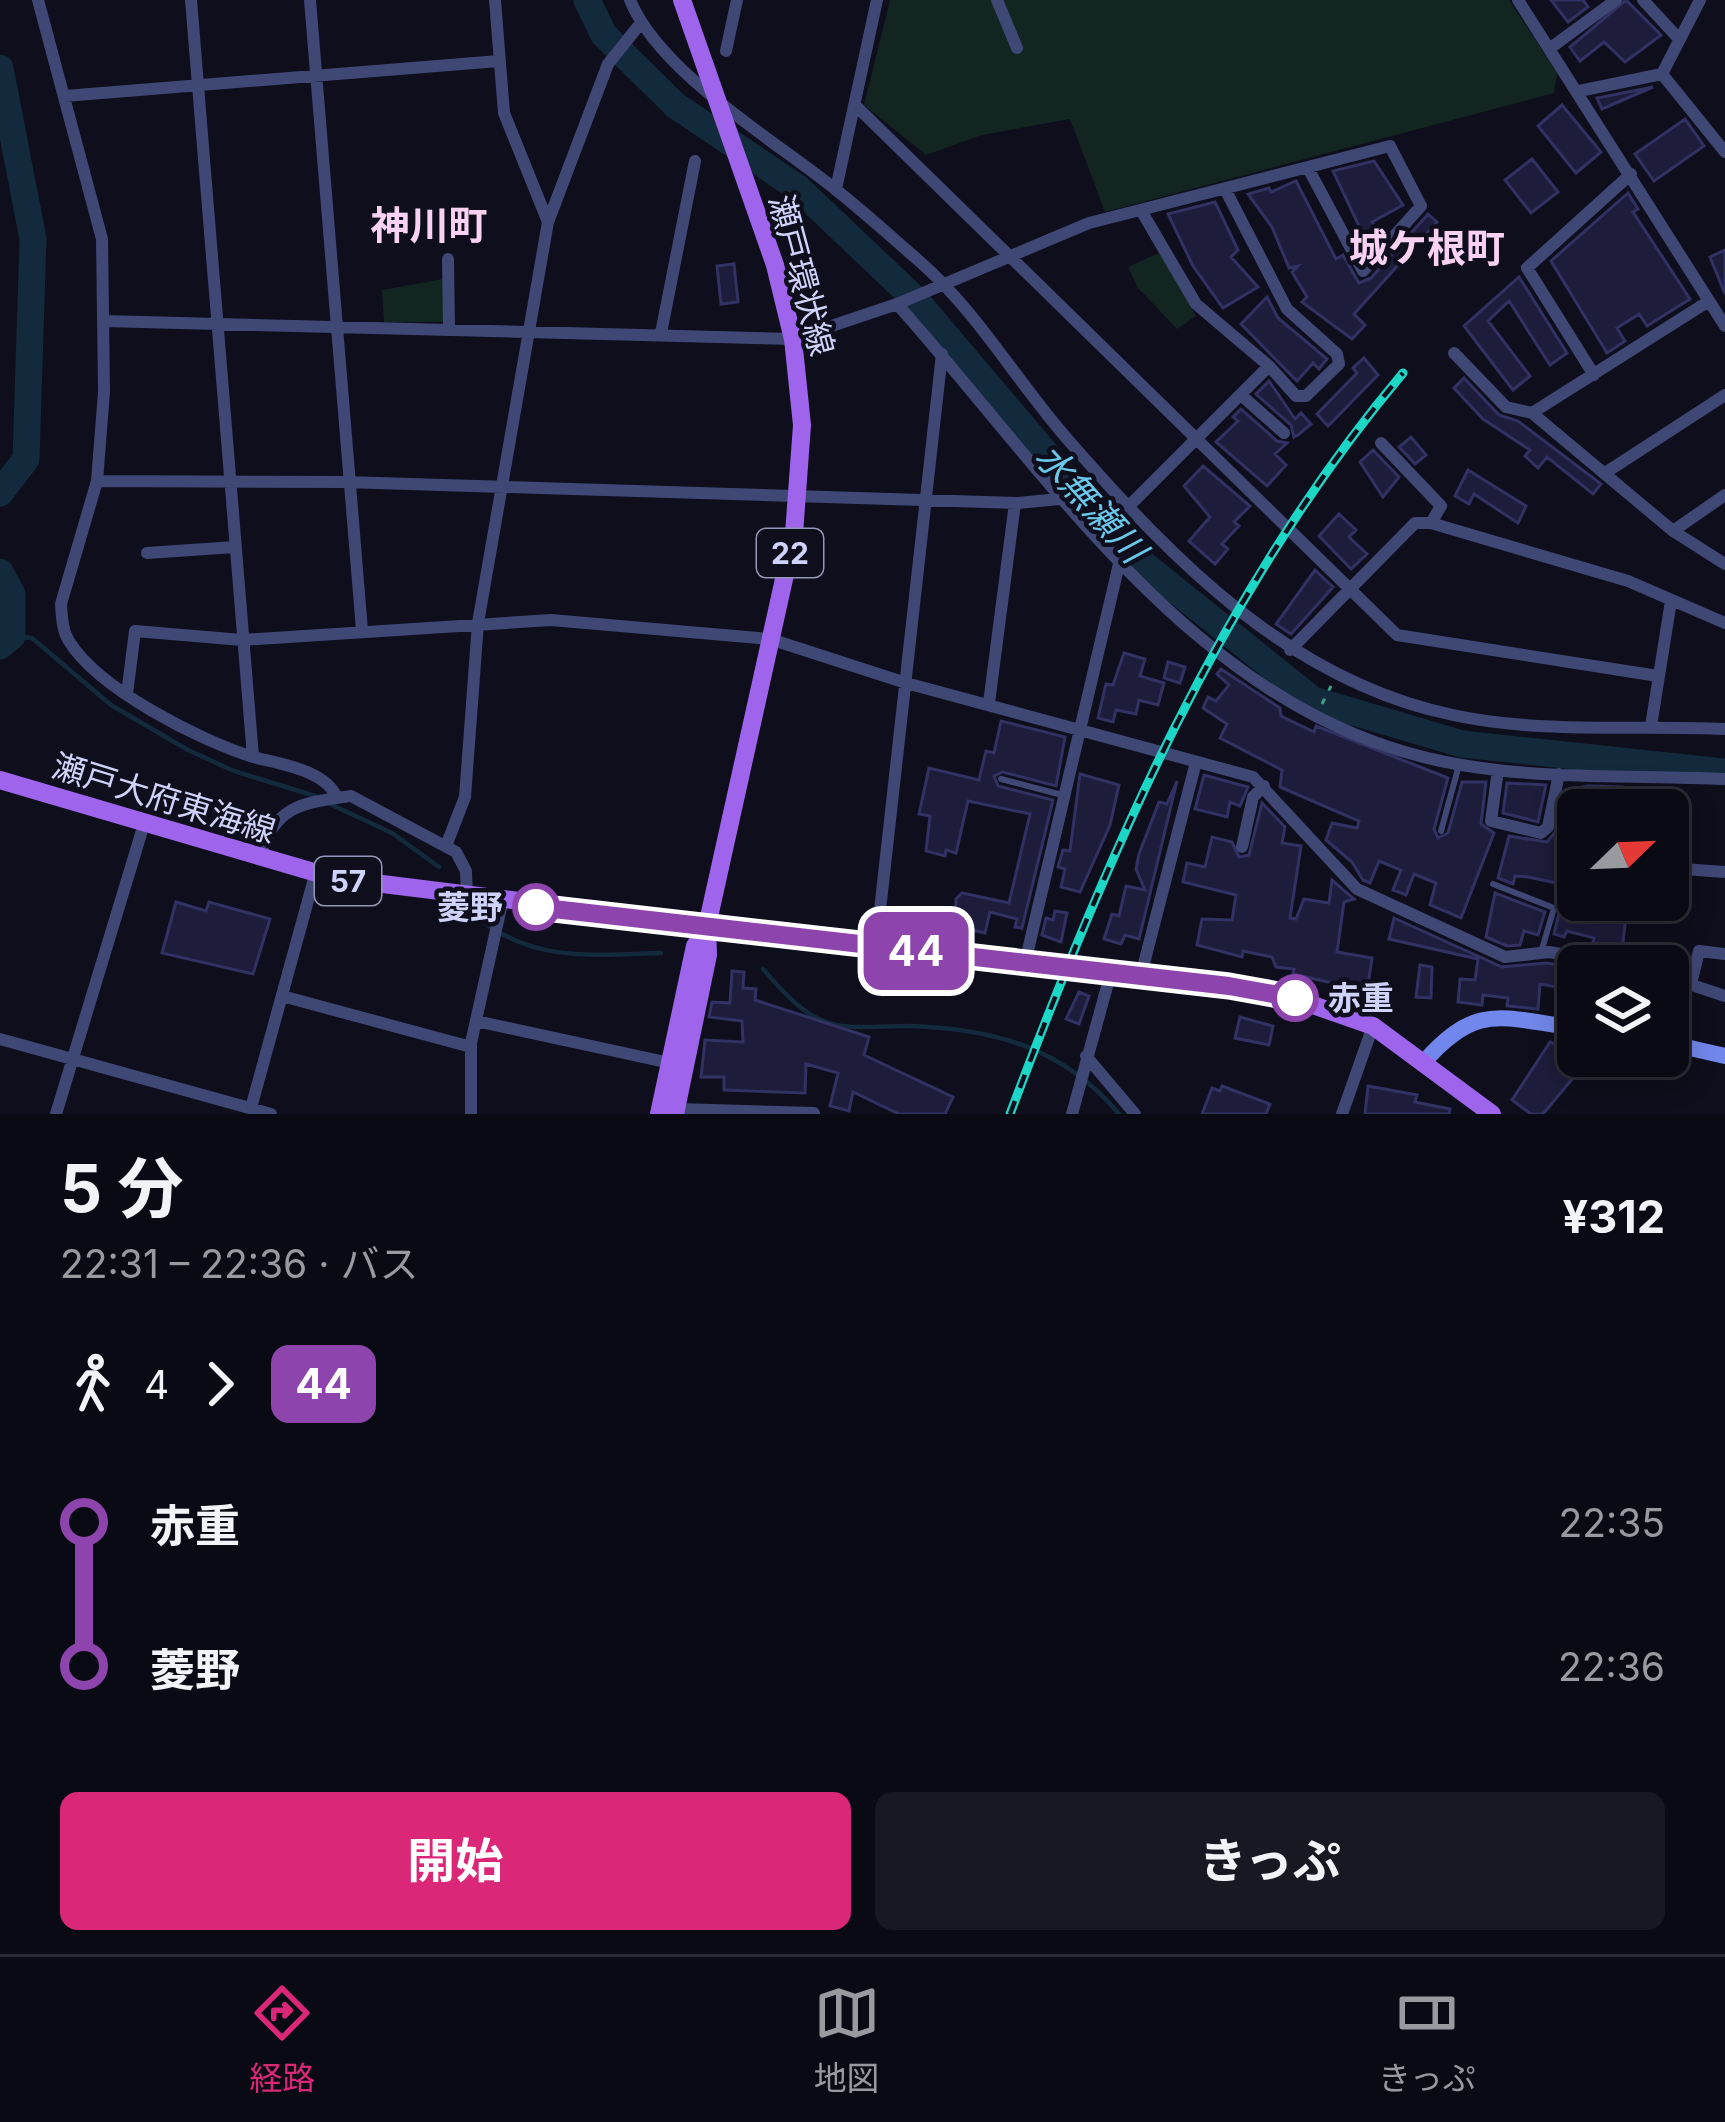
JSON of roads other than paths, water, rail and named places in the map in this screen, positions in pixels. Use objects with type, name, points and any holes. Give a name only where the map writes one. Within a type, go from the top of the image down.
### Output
[{"type":"main road","name":"瀬戸環状線","points":[[670,1112],[708,955],[707,926],[794,534],[802,425],[793,338],[724,112],[682,0]]},
{"type":"main road","name":"瀬戸大府東海線","points":[[0,780],[315,875],[467,899],[501,909],[707,926],[1287,996],[1373,1026],[1487,1112]]},
{"type":"main road","name":"瀬戸環状線","points":[[670,1112],[670,1063],[695,946],[707,926]]},
{"type":"street","points":[[38,0],[102,239],[104,321],[97,481],[61,604],[62,623],[85,659],[127,694],[225,748],[314,776],[334,789],[337,798]]},
{"type":"street","points":[[191,0],[253,757]]},
{"type":"street","points":[[310,0],[346,482],[362,630]]},
{"type":"street","points":[[495,0],[504,112],[548,222]]},
{"type":"street","points":[[630,0],[640,24],[724,112],[836,189],[945,284],[1063,435],[1130,510],[1227,603],[1290,650],[1379,695],[1455,716],[1505,723],[1725,729]]},
{"type":"street","points":[[726,51],[737,0]]},
{"type":"street","points":[[836,189],[877,0]]},
{"type":"street","points":[[997,0],[1017,48]]},
{"type":"street","points":[[1518,0],[1725,326]]},
{"type":"street","points":[[1549,49],[1616,0]]},
{"type":"street","points":[[1643,0],[1679,39]]},
{"type":"street","points":[[1662,74],[1700,0]]},
{"type":"street","points":[[446,846],[464,797],[478,623],[548,222],[608,64],[640,24]]},
{"type":"street","points":[[64,96],[499,61]]},
{"type":"street","points":[[1579,91],[1662,74]]},
{"type":"street","points":[[1662,74],[1725,152]]},
{"type":"street","points":[[856,106],[1351,592],[1405,638],[1658,676]]},
{"type":"street","points":[[104,321],[793,338],[897,304],[1089,223],[1390,146],[1421,206],[1363,271],[1308,168]]},
{"type":"street","points":[[661,333],[695,161]]},
{"type":"street","points":[[1594,376],[1528,268],[1631,174]]},
{"type":"street","points":[[1142,212],[1196,304],[1269,366],[1295,396],[1306,396],[1339,364],[1337,354],[1287,309],[1225,189]]},
{"type":"street","points":[[448,259],[449,328]]},
{"type":"street","points":[[1532,413],[1709,302]]},
{"type":"street","points":[[897,304],[1059,500],[1119,564],[1185,623],[1290,702],[1397,750],[1459,765],[1559,774],[1725,779]]},
{"type":"street","points":[[1454,353],[1506,407],[1532,413],[1672,531],[1725,564]]},
{"type":"street","points":[[876,946],[942,354]]},
{"type":"street","points":[[1098,537],[1269,366]]},
{"type":"street","points":[[1241,395],[1284,433]]},
{"type":"street","points":[[1605,473],[1725,395]]},
{"type":"street","points":[[1381,443],[1441,506],[1431,523]]},
{"type":"street","points":[[97,481],[346,482],[1015,503],[1059,500]]},
{"type":"street","points":[[1672,531],[1725,495]]},
{"type":"street","points":[[989,703],[1015,503]]},
{"type":"street","points":[[1290,650],[1415,524],[1431,523],[1580,565],[1725,622]]},
{"type":"street","points":[[147,553],[235,548]]},
{"type":"street","points":[[1025,962],[1119,564]]},
{"type":"street","points":[[1651,726],[1671,601]]},
{"type":"street","points":[[127,694],[135,631],[242,640],[551,620],[770,639],[906,683],[1253,777],[1357,890],[1505,957],[1557,955]]},
{"type":"street","points":[[1141,975],[1196,762]]},
{"type":"street","points":[[1498,770],[1491,821],[1541,833],[1548,827],[1559,774]]},
{"type":"street","points":[[1242,847],[1253,797],[1264,786]]},
{"type":"street","points":[[259,859],[270,825],[280,814],[337,798],[364,799],[446,846],[466,871],[467,899]]},
{"type":"street","points":[[56,1114],[144,824]]},
{"type":"street","points":[[1689,869],[1725,872]]},
{"type":"street","points":[[251,1108],[315,875]]},
{"type":"street","points":[[471,1114],[471,1047],[501,909]]},
{"type":"street","points":[[1725,954],[1699,951],[1691,984],[1725,996]]},
{"type":"street","points":[[1072,1114],[1111,972]]},
{"type":"street","points":[[282,996],[471,1047]]},
{"type":"street","points":[[1423,1063],[1453,1030],[1471,1019],[1557,1026]]},
{"type":"street","points":[[476,1021],[670,1063]]},
{"type":"street","points":[[1342,1114],[1373,1026]]},
{"type":"street","points":[[0,1039],[271,1114]]},
{"type":"street","points":[[1689,1048],[1725,1056]]},
{"type":"street","points":[[1086,1056],[1135,1114]]},
{"type":"street","points":[[670,1112],[814,1113]]},
{"type":"lane","points":[[1442,831],[1459,765]]},
{"type":"lane","points":[[1001,779],[1063,795]]},
{"type":"lane","points":[[1493,884],[1554,908],[1540,952]]},
{"type":"waterway","name":"水無瀬川","points":[[587,0],[604,35],[675,105],[798,188],[915,299],[1132,555],[1313,700],[1462,744],[1725,772]]},
{"type":"waterway","points":[[0,68],[33,239],[26,459],[0,493]]},
{"type":"waterway","points":[[0,572],[12,594],[12,636],[0,646]]},
{"type":"waterway","points":[[12,636],[32,638],[111,705],[188,750],[234,771],[315,796]]},
{"type":"waterway","points":[[330,804],[392,833],[439,867]]},
{"type":"waterway","points":[[475,915],[540,949],[586,955],[661,953]]},
{"type":"waterway","points":[[763,969],[795,1003],[825,1022],[942,1028],[1026,1046],[1075,1073],[1119,1114]]},
{"type":"railway","points":[[1010,1114],[1087,918],[1175,726],[1279,543],[1338,456],[1403,373]]},
{"type":"place","name":"菱野","points":[[536,907]]},
{"type":"place","name":"赤重","points":[[1295,998]]},
{"type":"district","name":"神川町","points":[[429,224]]},
{"type":"district","name":"城ケ根町","points":[[1427,247]]}]
